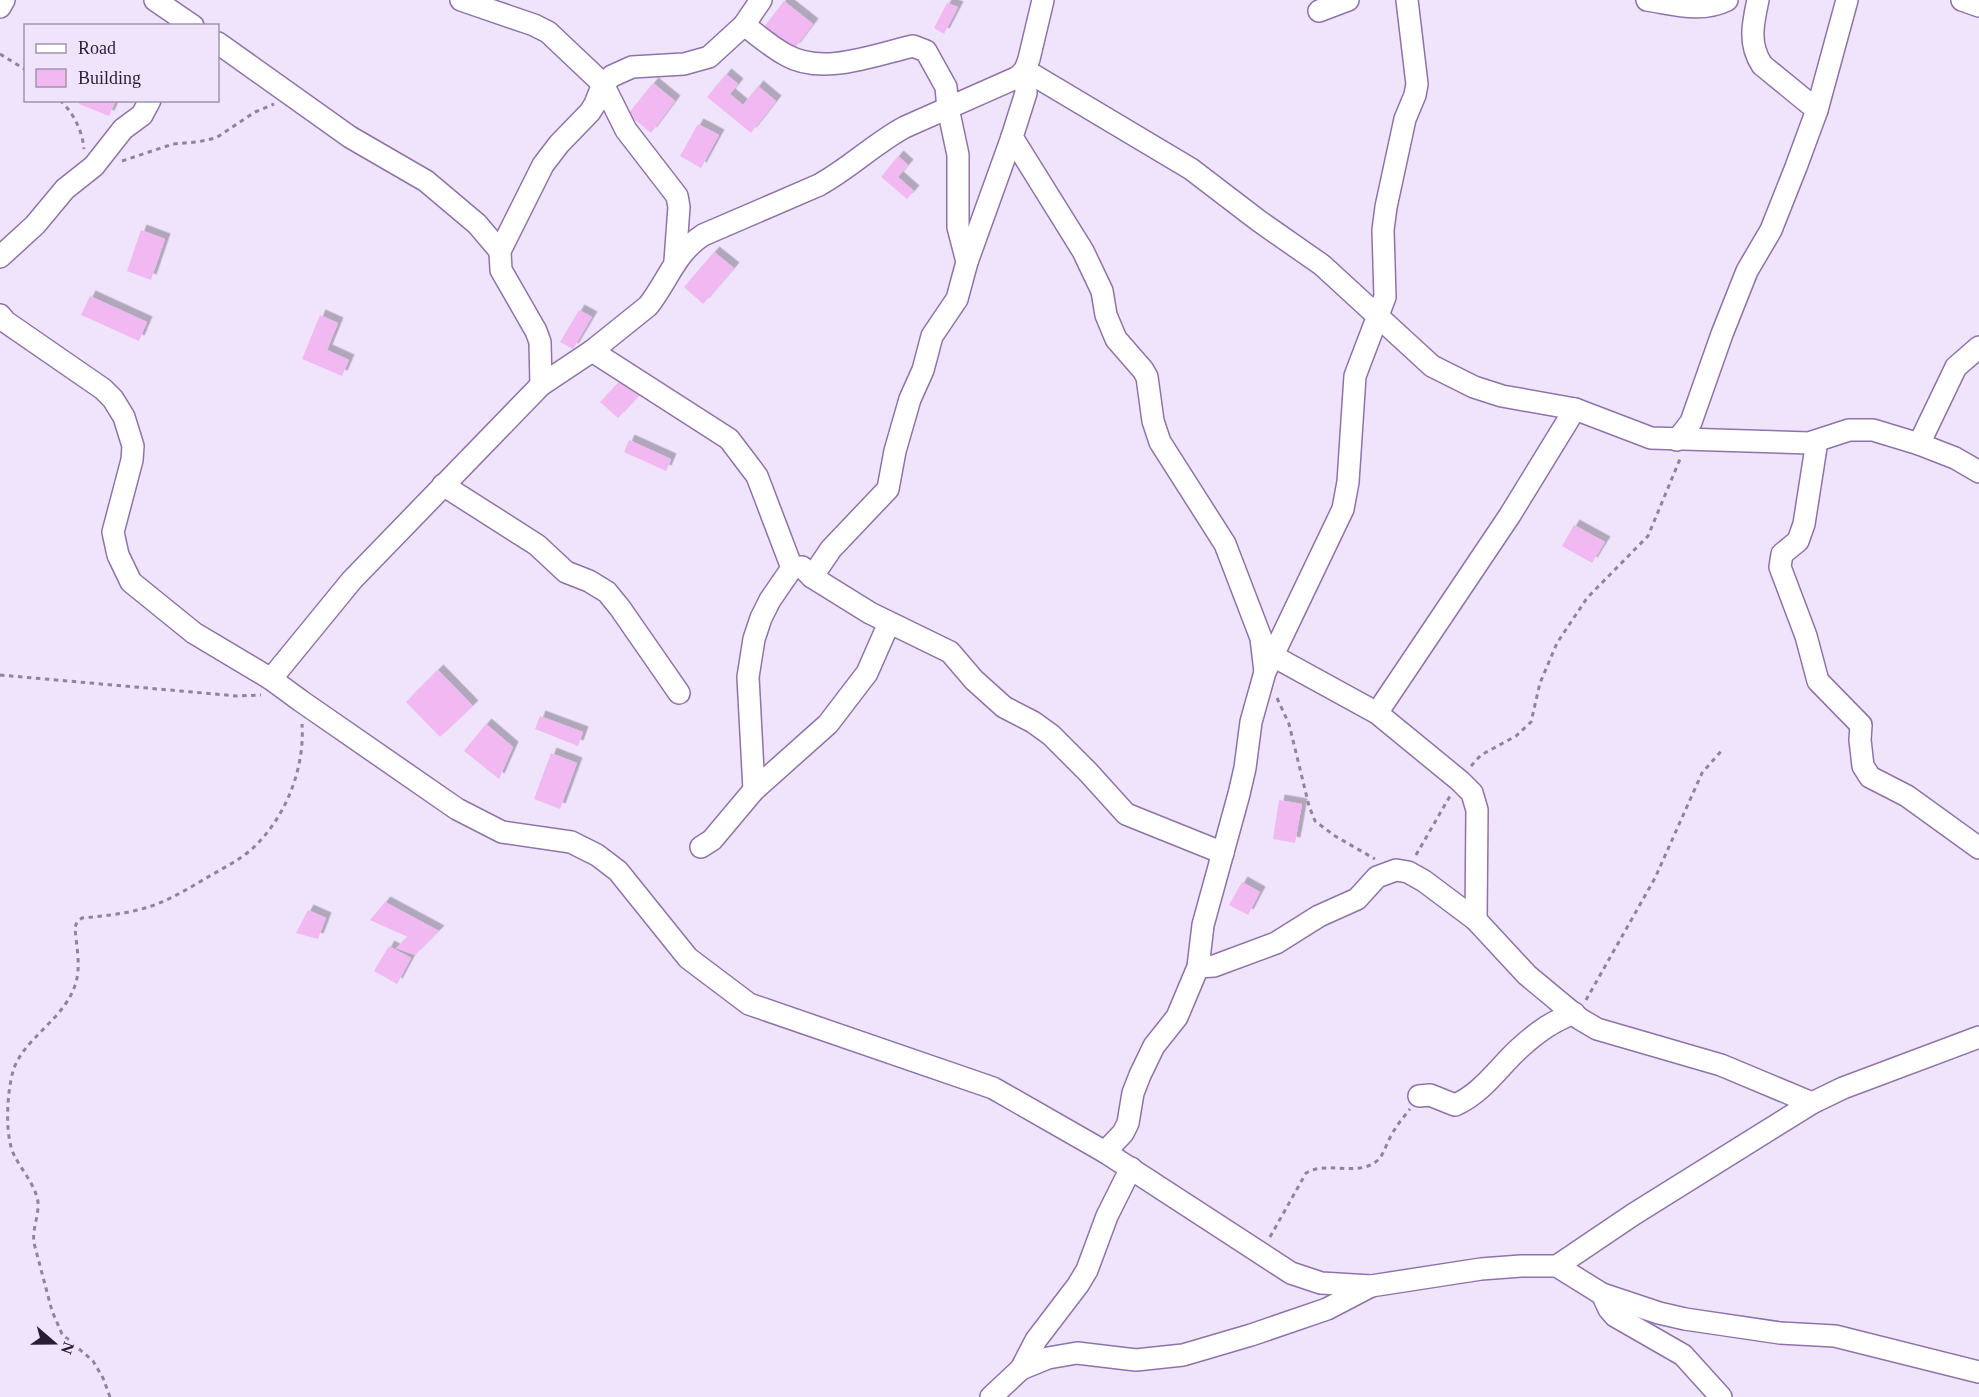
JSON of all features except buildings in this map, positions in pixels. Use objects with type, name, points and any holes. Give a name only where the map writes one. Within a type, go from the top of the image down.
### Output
[{"type":"street","points":[[0,7],[4,0]]},
{"type":"street","points":[[155,0],[190,24]]},
{"type":"street","points":[[461,0],[548,32],[603,84],[626,130],[677,196],[679,207],[675,261]]},
{"type":"street","points":[[541,385],[540,342],[501,270],[500,251],[543,165],[554,149],[590,112],[603,84],[612,76],[632,68],[684,64],[709,57],[744,25],[761,0]]},
{"type":"street","points":[[812,577],[831,549],[888,489],[895,451],[910,399],[923,370],[932,336],[957,298],[967,262],[1026,93],[1025,70],[1043,0]]},
{"type":"street","points":[[1318,11],[1348,0]]},
{"type":"street","points":[[1105,1152],[1123,1133],[1128,1123],[1133,1093],[1140,1075],[1154,1046],[1177,1017],[1198,968],[1203,925],[1245,768],[1251,722],[1269,664],[1343,509],[1348,482],[1355,376],[1376,315],[1385,297],[1383,230],[1405,119],[1417,84],[1407,0]]},
{"type":"street","points":[[1647,0],[1700,8],[1716,6],[1727,0]]},
{"type":"street","points":[[1758,0],[1752,43],[1756,56],[1762,65],[1817,110]]},
{"type":"street","points":[[1682,440],[1691,422],[1747,271],[1771,230],[1817,110],[1847,0]]},
{"type":"street","points":[[1962,0],[1979,6]]},
{"type":"street","points":[[744,25],[786,55],[807,63],[835,64],[913,46],[926,51],[944,81],[958,155],[958,227],[967,262]]},
{"type":"street","points":[[219,44],[350,137],[426,182],[477,224],[500,251]]},
{"type":"street","points":[[286,690],[352,580],[541,385],[592,351],[648,306],[675,261],[694,240],[819,185],[836,176],[893,133],[1017,77],[1025,70]]},
{"type":"street","points":[[1025,70],[1191,169],[1322,265],[1432,366],[1474,387],[1502,396],[1575,409],[1651,438],[1809,443],[1849,430],[1873,430],[1955,458],[1979,472]]},
{"type":"street","points":[[0,257],[35,225],[65,189],[90,169],[123,129],[142,115],[149,102]]},
{"type":"street","points":[[1012,137],[1083,251],[1102,291],[1106,315],[1116,339],[1147,377],[1155,431],[1219,532],[1234,562],[1269,664],[1377,713],[1460,781],[1472,794],[1477,810],[1476,920]]},
{"type":"street","points":[[0,315],[6,322],[103,389],[124,417],[134,446],[113,532],[118,555],[131,582],[194,633],[286,690],[457,809],[502,832],[571,842],[597,855],[618,871],[688,958],[749,1004],[993,1088],[1105,1152],[1291,1273],[1309,1280],[1321,1283],[1371,1286],[1481,1269],[1557,1266],[1602,1294],[1659,1313],[1780,1333],[1835,1336],[1979,1372]]},
{"type":"street","points":[[1919,444],[1956,367],[1979,347]]},
{"type":"street","points":[[592,351],[729,439],[757,476],[792,568]]},
{"type":"street","points":[[1377,713],[1510,515],[1575,409]]},
{"type":"street","points":[[1817,441],[1804,524],[1798,541],[1782,554],[1780,567],[1806,636],[1818,681],[1861,725],[1863,766],[1870,777],[1907,796],[1979,848]]},
{"type":"street","points":[[443,485],[537,545],[566,572],[589,581],[607,592],[679,693]]},
{"type":"street","points":[[754,790],[748,677],[754,639],[770,600],[792,568],[802,567],[812,577],[889,623],[950,652],[974,680],[1004,707],[1033,722],[1051,735],[1089,772],[1125,814],[1223,854]]},
{"type":"street","points":[[701,847],[712,840],[754,790],[828,724],[867,672],[889,623]]},
{"type":"street","points":[[1198,968],[1214,966],[1276,943],[1318,916],[1357,899],[1377,877],[1402,871],[1424,880],[1476,920],[1527,975],[1580,1019],[1597,1029],[1721,1065],[1812,1103]]},
{"type":"street","points":[[1419,1095],[1430,1095],[1455,1105],[1469,1099],[1539,1031],[1548,1024],[1574,1013]]},
{"type":"street","points":[[1557,1266],[1634,1214],[1812,1103],[1843,1088],[1979,1037]]},
{"type":"street","points":[[1021,1369],[1036,1340],[1087,1270],[1107,1216],[1131,1168]]},
{"type":"street","points":[[990,1397],[1021,1369],[1048,1358],[1077,1353],[1136,1360],[1183,1355],[1327,1309],[1371,1286]]},
{"type":"street","points":[[1602,1294],[1615,1316],[1683,1354],[1720,1397]]},
{"type":"path","points":[[0,54],[24,69]]},
{"type":"path","points":[[62,102],[80,129],[90,169],[130,159],[173,144],[216,138],[255,112],[293,96]]},
{"type":"path","points":[[1269,664],[1315,821],[1335,836],[1402,871],[1460,781],[1481,754],[1515,736],[1531,722],[1540,683],[1557,643],[1587,598],[1648,536],[1682,440]]},
{"type":"path","points":[[0,675],[237,696],[254,696],[286,690],[303,743],[295,780],[277,817],[252,849],[169,899],[145,908],[82,918],[77,922],[75,927],[78,969],[72,993],[52,1022],[21,1055],[14,1071],[8,1114],[10,1139],[13,1154],[36,1195],[38,1203],[34,1243],[52,1311],[62,1334],[93,1361],[110,1397]]},
{"type":"path","points":[[1574,1013],[1583,1006],[1655,878],[1702,773],[1723,749]]},
{"type":"path","points":[[1260,1253],[1306,1173],[1314,1168],[1361,1168],[1374,1163],[1381,1158],[1394,1131],[1419,1095]]}]
